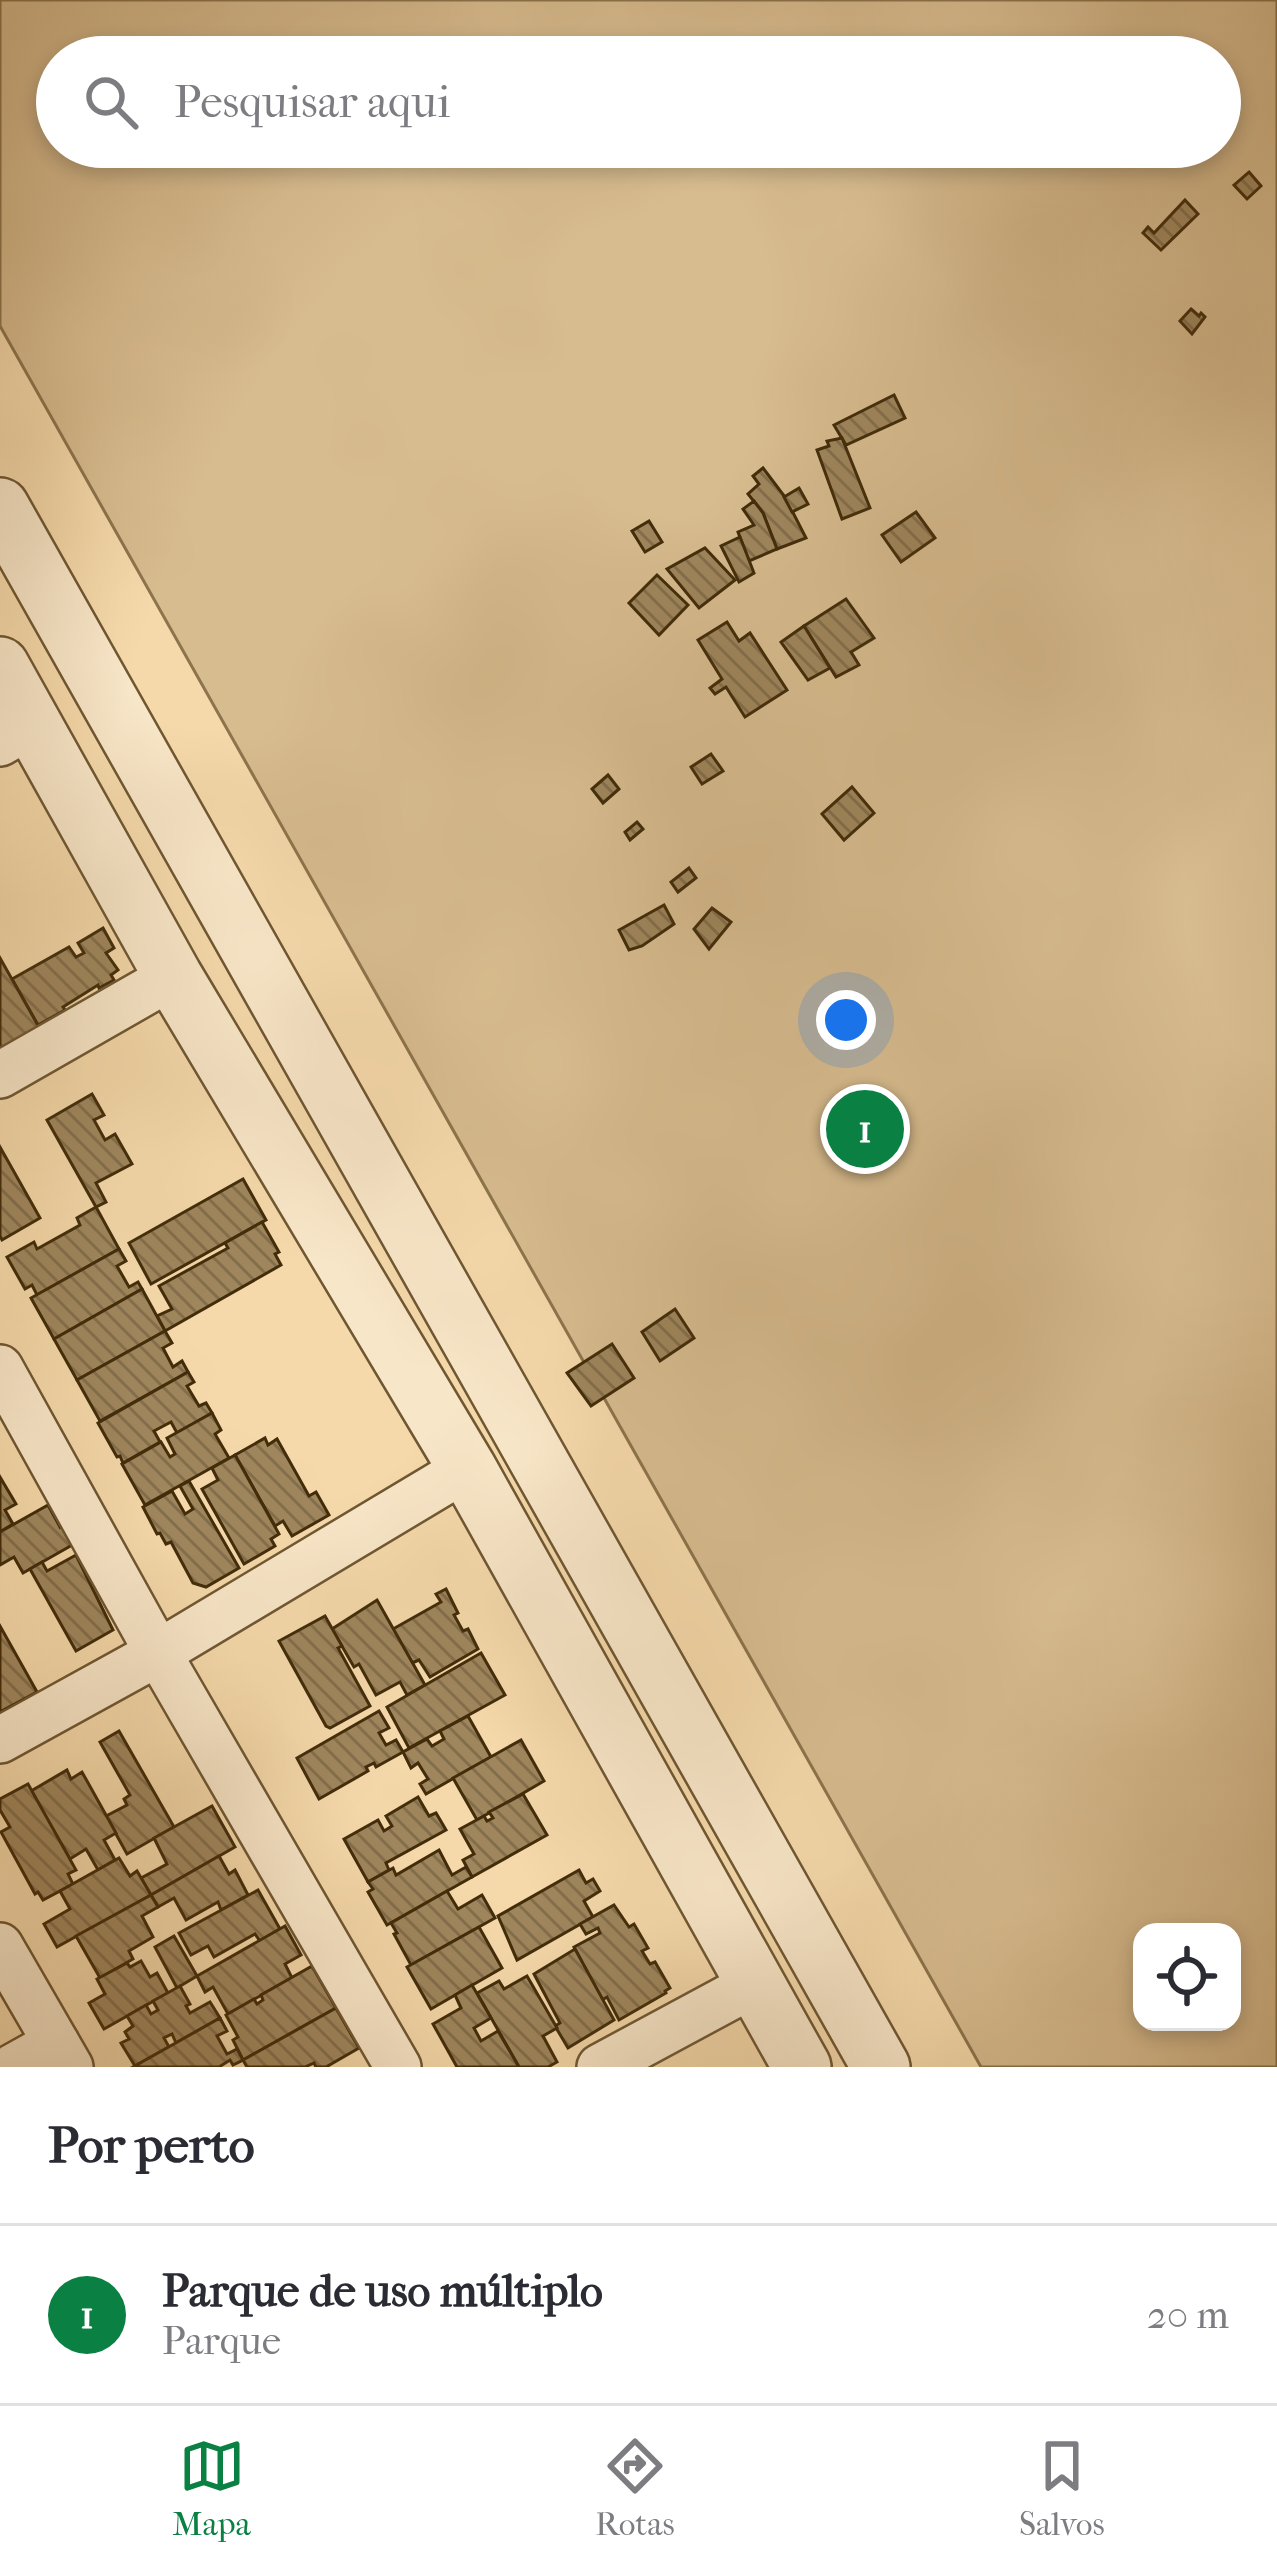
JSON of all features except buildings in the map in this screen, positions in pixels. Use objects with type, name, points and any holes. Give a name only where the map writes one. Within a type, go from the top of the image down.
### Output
[{"type":"street","points":[[0,508],[881,2067]]},
{"type":"street","points":[[0,666],[17,733],[173,976],[467,1468],[802,2067]]},
{"type":"street","points":[[0,1075],[173,976]]},
{"type":"street","points":[[0,1368],[158,1653],[398,2067]]},
{"type":"street","points":[[0,1740],[158,1653],[467,1468]]},
{"type":"street","points":[[0,1946],[63,2055],[13,2067]]},
{"type":"street","points":[[600,2067],[754,1984]]},
{"type":"shaded area","points":[[0,0],[1277,0],[1277,2067],[981,2067],[0,326]]},
{"type":"place","name":"Parque de uso múltiplo","points":[[865,1129]]}]
